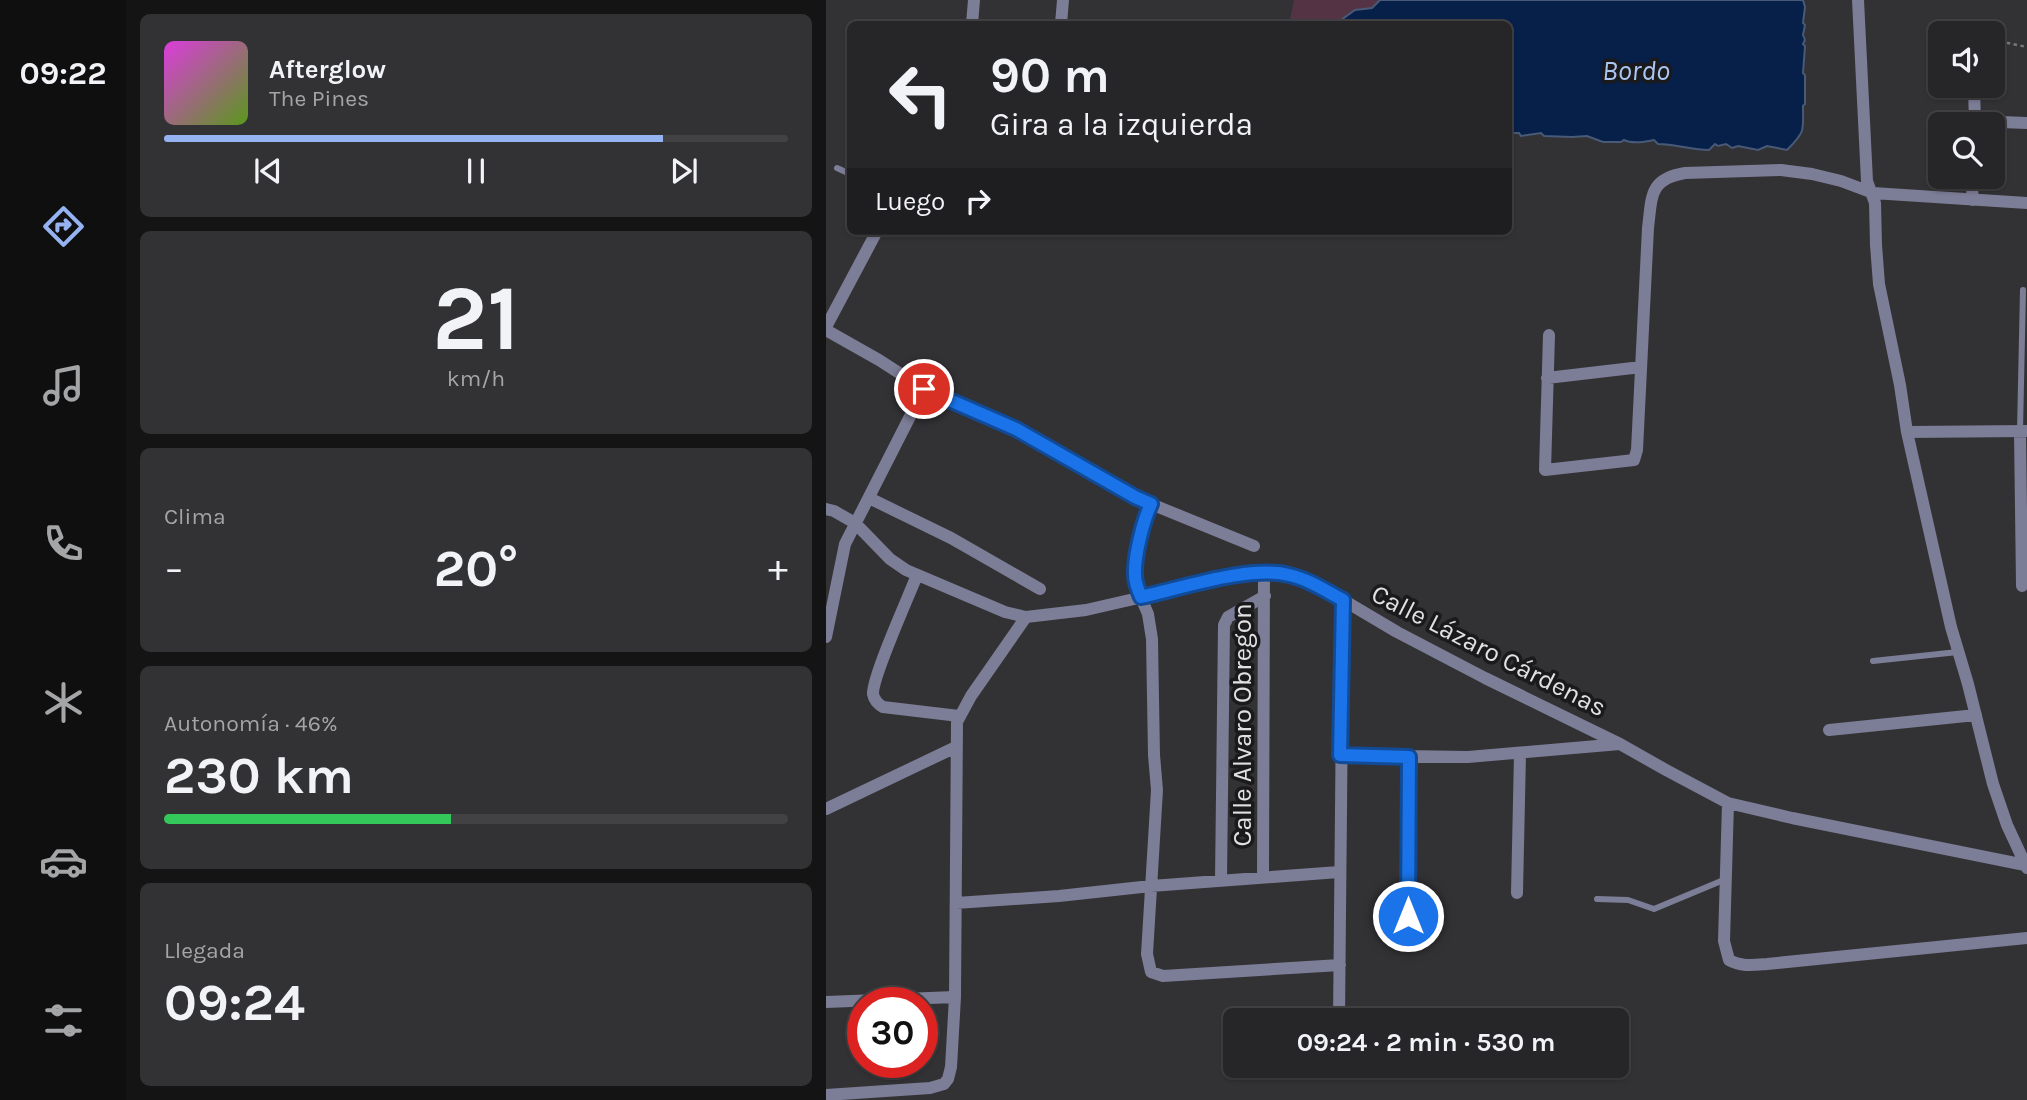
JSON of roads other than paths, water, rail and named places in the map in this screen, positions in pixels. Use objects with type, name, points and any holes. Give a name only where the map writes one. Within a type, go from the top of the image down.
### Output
[{"type":"street","points":[[972,21],[974,0]]},
{"type":"street","points":[[1061,21],[1063,0]]},
{"type":"street","points":[[1857,0],[1867,181],[1875,203],[1879,284],[1907,432],[1951,627],[1997,794],[2007,825],[2026,866]]},
{"type":"street","points":[[2005,123],[2027,123]]},
{"type":"street","points":[[1549,335],[1545,470],[1634,460],[1637,450],[1648,228],[1652,197],[1659,182],[1685,173],[1781,170],[1841,181],[1872,192],[2027,203]]},
{"type":"street","points":[[1972,189],[1972,200]]},
{"type":"street","points":[[875,235],[826,329],[924,389],[1016,429],[1135,497],[1254,546]]},
{"type":"street","points":[[1548,378],[1642,367]]},
{"type":"street","points":[[826,637],[845,544],[924,389]]},
{"type":"street","points":[[1907,432],[2024,431],[2022,586]]},
{"type":"street","points":[[869,498],[951,538],[1040,589]]},
{"type":"street","points":[[1151,504],[1143,525],[1135,567],[1136,586],[1148,614],[1152,639],[1157,790],[1147,954],[1151,972],[1163,976],[1340,965]]},
{"type":"street","name":"Calle Lázaro Cárdenas","points":[[826,509],[855,523],[890,559],[917,575],[1004,612],[1026,617],[1086,610],[1243,574],[1265,572],[1292,575],[1485,678],[1620,744],[1728,803],[2026,866]]},
{"type":"street","name":"Calle Alvaro Obregon","points":[[1264,877],[1265,572]]},
{"type":"street","points":[[917,575],[881,666],[873,695],[883,707],[959,716]]},
{"type":"street","points":[[1222,880],[1224,625],[1228,617],[1265,596]]},
{"type":"street","points":[[1339,1008],[1343,600]]},
{"type":"street","points":[[826,1095],[922,1088],[944,1084],[948,1079],[955,997],[956,747],[959,716],[1026,617]]},
{"type":"street","points":[[1829,730],[1976,715]]},
{"type":"street","points":[[1340,755],[1468,757],[1620,744]]},
{"type":"street","points":[[826,809],[956,747]]},
{"type":"street","points":[[1517,893],[1520,754]]},
{"type":"street","points":[[1408,942],[1409,757]]},
{"type":"street","points":[[1728,803],[1724,941],[1729,960],[1735,963],[1767,964],[2027,938]]},
{"type":"street","points":[[956,903],[1339,872]]},
{"type":"street","points":[[826,1002],[955,997]]},
{"type":"lane","points":[[837,168],[847,173]]},
{"type":"lane","points":[[2023,290],[2024,431]]},
{"type":"lane","points":[[1873,661],[1958,652]]},
{"type":"lane","points":[[1597,900],[1628,900],[1654,909],[1726,879]]},
{"type":"water","name":"Bordo","points":[[1380,0],[1803,0],[1805,104],[1802,130],[1798,139],[1787,150],[1767,146],[1758,150],[1738,146],[1732,148],[1726,144],[1715,144],[1709,150],[1702,150],[1658,144],[1654,140],[1603,142],[1587,136],[1544,136],[1541,133],[1521,136],[1519,133],[1512,133],[1512,21],[1333,21],[1341,20],[1355,10],[1372,8]]}]
